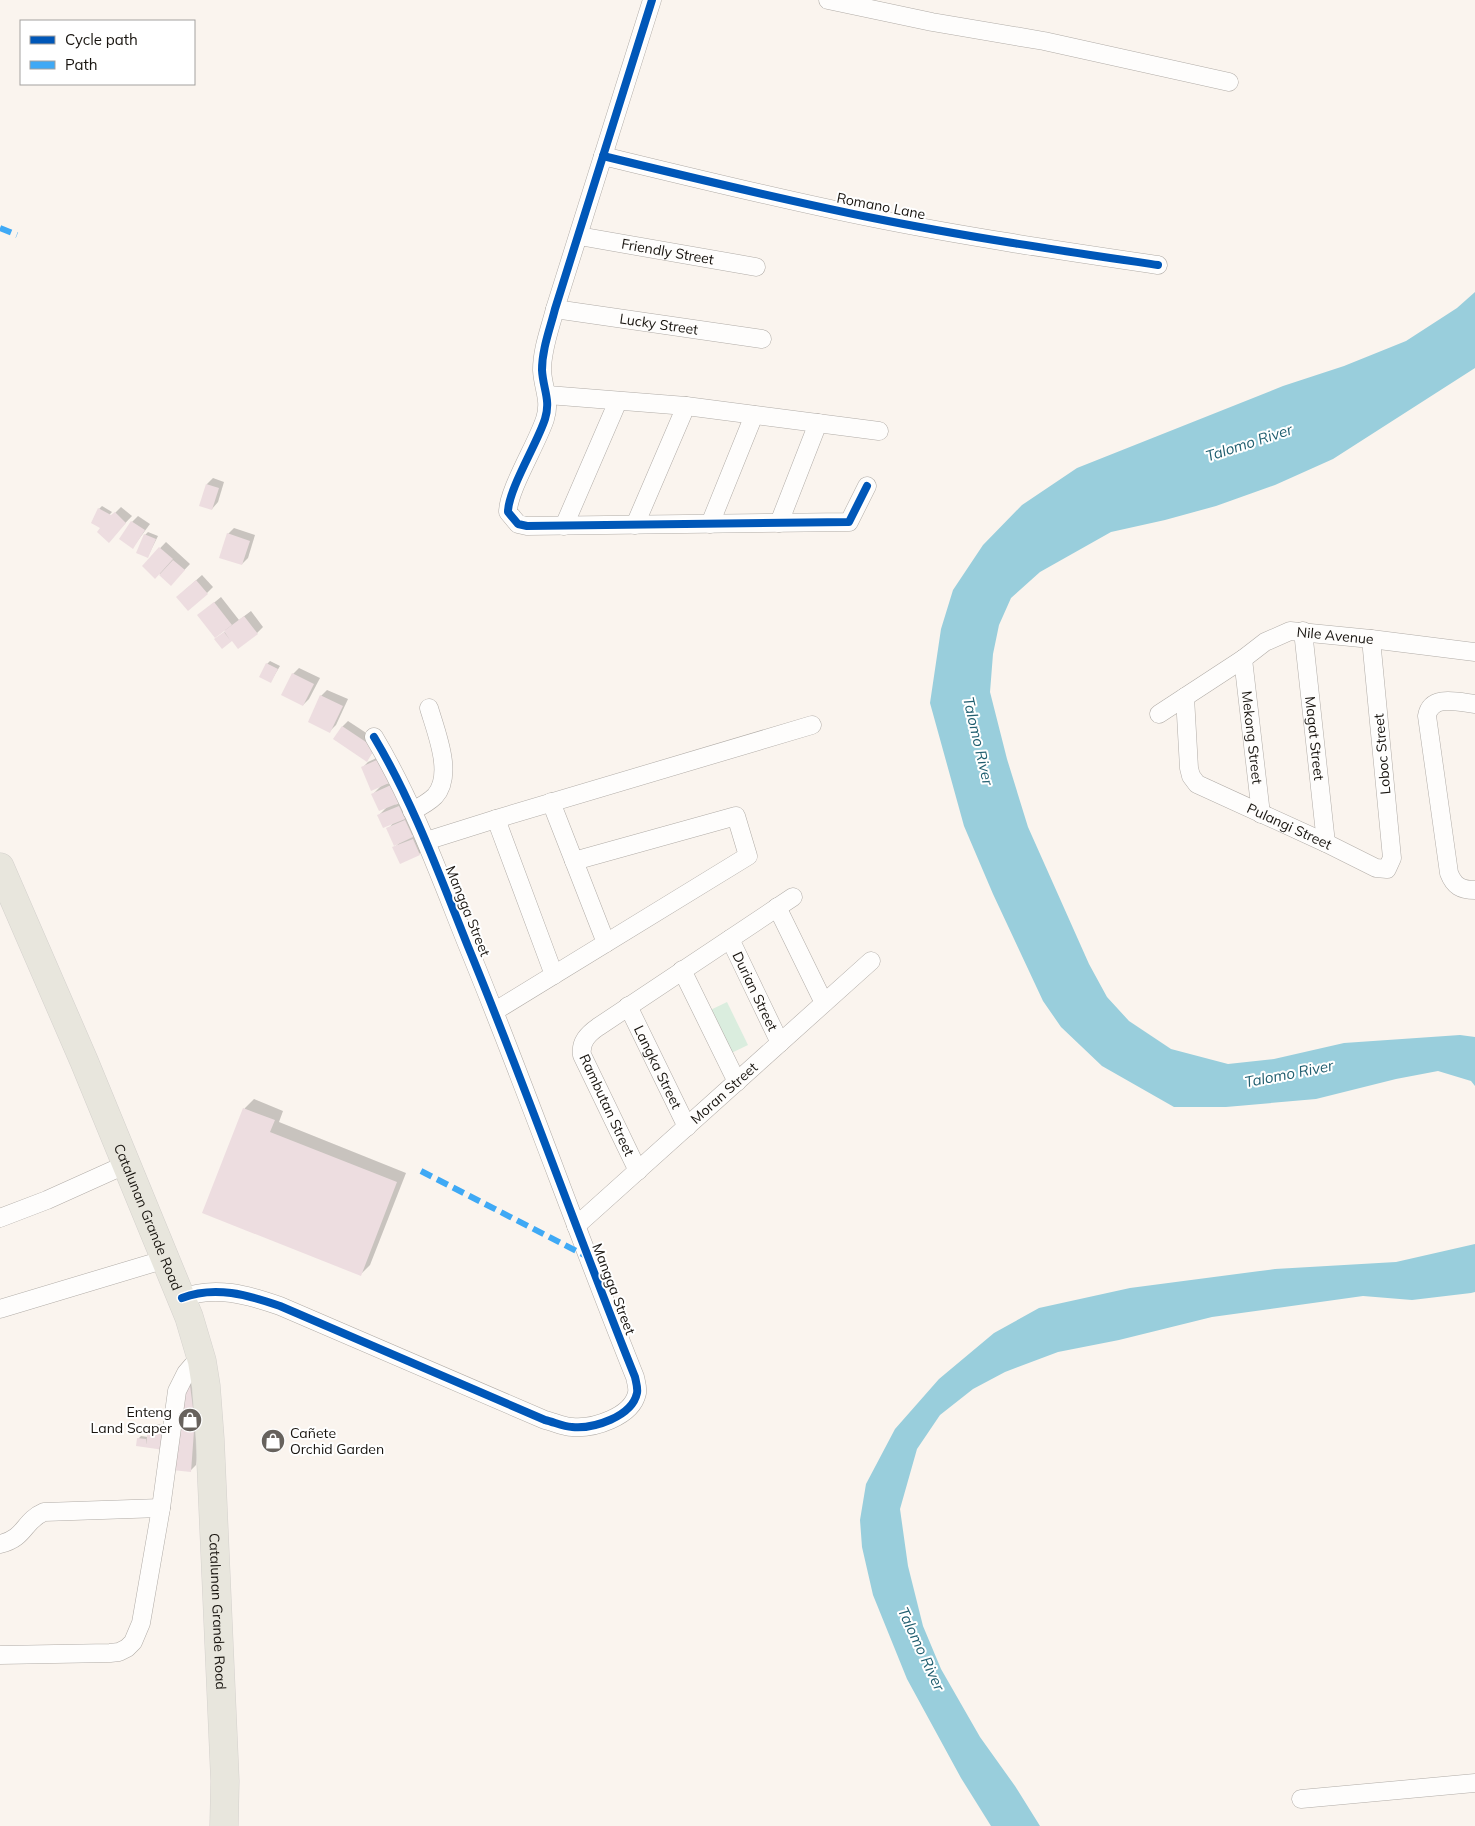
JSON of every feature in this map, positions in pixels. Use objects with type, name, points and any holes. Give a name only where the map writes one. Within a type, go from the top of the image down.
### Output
[{"type":"main road","name":"Catalunan Grande Road","points":[[0,867],[182,1298],[196,1337],[202,1361],[210,1439],[225,1782],[224,1826]]},
{"type":"street","points":[[652,0],[578,236],[543,357],[543,382],[548,395],[548,407],[545,418],[540,434],[510,498],[508,512],[518,524],[527,526],[849,522],[867,486]]},
{"type":"street","points":[[828,0],[932,22],[1044,41],[1229,82]]},
{"type":"street","name":"Romano Lane","points":[[603,156],[789,201],[876,219],[1056,250],[1158,265]]},
{"type":"street","name":"Friendly Street","points":[[578,236],[756,267]]},
{"type":"street","name":"Lucky Street","points":[[556,309],[762,340]]},
{"type":"street","points":[[548,395],[686,406],[880,431]]},
{"type":"street","points":[[564,526],[618,401]]},
{"type":"street","points":[[635,525],[686,406]]},
{"type":"street","points":[[710,524],[754,415]]},
{"type":"street","points":[[779,523],[818,423]]},
{"type":"street","name":"Nile Avenue","points":[[1159,714],[1243,659],[1265,642],[1290,631],[1475,652]]},
{"type":"street","name":"Magat Street","points":[[1303,631],[1326,843]]},
{"type":"street","name":"Loboc Street","points":[[1371,639],[1392,858],[1387,868]]},
{"type":"street","name":"Mekong Street","points":[[1243,659],[1261,814]]},
{"type":"street","name":"Pulangi Street","points":[[1185,697],[1189,768],[1194,781],[1203,788],[1326,843],[1376,868],[1387,868]]},
{"type":"street","points":[[1475,704],[1438,702],[1428,710],[1427,716],[1449,873],[1455,885],[1466,890],[1475,890]]},
{"type":"street","points":[[412,811],[435,796],[441,786],[443,773],[442,754],[429,708]]},
{"type":"street","points":[[426,841],[496,818],[812,725]]},
{"type":"street","name":"Mangga Street","points":[[182,1298],[194,1293],[209,1291],[250,1296],[280,1306],[545,1420],[569,1427],[596,1426],[623,1413],[632,1404],[637,1392],[635,1377],[495,1011],[426,841],[395,774],[374,737]]},
{"type":"street","points":[[552,802],[606,943]]},
{"type":"street","points":[[495,1011],[748,856],[736,816],[574,861]]},
{"type":"street","points":[[496,818],[554,975]]},
{"type":"street","points":[[628,1006],[792,897]]},
{"type":"street","points":[[777,907],[824,1003]]},
{"type":"street","name":"Durian Street","points":[[730,939],[780,1043]]},
{"type":"street","name":"Moran Street","points":[[576,1226],[871,961]]},
{"type":"street","points":[[682,970],[737,1082]]},
{"type":"street","name":"Rambutan Street","points":[[628,1006],[592,1030],[584,1039],[582,1055],[638,1171]]},
{"type":"street","name":"Langka Street","points":[[628,1006],[687,1127]]},
{"type":"street","points":[[0,1218],[47,1200],[127,1164]]},
{"type":"street","points":[[0,1309],[166,1259]]},
{"type":"street","points":[[0,1655],[119,1652],[127,1648],[138,1633],[161,1508],[177,1391],[186,1373],[192,1366],[202,1361]]},
{"type":"street","points":[[0,1544],[17,1538],[36,1516],[44,1512],[161,1508]]},
{"type":"street","points":[[1300,1800],[1475,1783]]},
{"type":"green space","points":[[727,1002],[748,1045],[719,1059],[698,1016]]},
{"type":"water","name":"Talomo River","points":[[1475,292],[1475,368],[1333,459],[1275,485],[1216,506],[1111,532],[1040,572],[1011,598],[999,625],[993,654],[990,692],[1007,759],[1028,827],[1089,964],[1107,997],[1129,1021],[1171,1049],[1228,1064],[1274,1059],[1344,1043],[1460,1035],[1475,1037],[1475,1086],[1471,1081],[1438,1071],[1396,1079],[1316,1099],[1226,1107],[1174,1107],[1102,1066],[1061,1027],[1043,1001],[993,894],[964,826],[930,703],[941,629],[953,590],[983,545],[1022,505],[1077,468],[1283,386],[1344,366],[1406,341],[1457,308]]},
{"type":"water","name":"Talomo River","points":[[1475,1244],[1475,1292],[1412,1300],[1363,1296],[1212,1317],[1119,1340],[1058,1352],[1005,1372],[973,1389],[940,1415],[917,1449],[900,1509],[908,1566],[923,1626],[941,1669],[980,1737],[1015,1786],[1040,1826],[991,1826],[961,1778],[907,1679],[873,1595],[862,1547],[860,1520],[866,1484],[895,1429],[939,1379],[994,1333],[1039,1308],[1130,1288],[1275,1269],[1396,1262]]},
{"type":"building","points":[[206,484],[219,488],[212,510],[199,506]]},
{"type":"building","points":[[98,508],[111,515],[115,512],[126,523],[109,543],[97,532],[100,528],[91,523]]},
{"type":"building","points":[[131,521],[145,530],[133,549],[119,539]]},
{"type":"building","points":[[227,533],[250,541],[242,565],[219,558]]},
{"type":"building","points":[[144,534],[156,539],[148,558],[136,553]]},
{"type":"building","points":[[159,547],[173,559],[155,579],[142,566]]},
{"type":"building","points":[[173,560],[185,570],[171,586],[159,575]]},
{"type":"building","points":[[196,580],[208,594],[188,611],[176,597]]},
{"type":"building","points":[[214,602],[232,625],[215,638],[197,615]]},
{"type":"building","points":[[244,616],[258,634],[238,649],[232,641],[222,649],[214,639],[224,632],[230,640],[224,631]]},
{"type":"building","points":[[266,663],[278,669],[271,683],[259,677]]},
{"type":"building","points":[[292,673],[314,684],[303,706],[281,695]]},
{"type":"building","points":[[320,695],[343,706],[330,733],[308,722]]},
{"type":"building","points":[[342,726],[375,748],[367,762],[333,739]]},
{"type":"building","points":[[379,759],[389,783],[371,791],[361,767]]},
{"type":"building","points":[[391,785],[399,803],[379,811],[371,794]]},
{"type":"building","points":[[399,806],[405,819],[383,828],[377,815]]},
{"type":"building","points":[[405,820],[413,837],[394,846],[386,828]]},
{"type":"building","points":[[413,839],[420,855],[400,864],[392,847]]},
{"type":"building","points":[[243,1108],[275,1120],[270,1132],[397,1182],[361,1276],[202,1213]]},
{"type":"building","points":[[182,1385],[190,1385],[195,1417],[191,1472],[172,1470]]},
{"type":"building","points":[[148,1429],[166,1432],[164,1450],[136,1446],[137,1438],[146,1439],[146,1445]]},
{"type":"marked path","points":[[0,228],[17,235]]},
{"type":"marked path","points":[[421,1171],[588,1257]]},
{"type":"cycle path","points":[[652,0],[555,309],[543,354],[542,370],[547,412],[518,479],[509,503],[508,512],[518,524],[527,526],[849,522],[867,486]]},
{"type":"cycle path","points":[[603,156],[772,196],[908,225],[979,238],[1158,265]]},
{"type":"cycle path","points":[[182,1298],[194,1294],[219,1292],[244,1295],[280,1306],[545,1420],[565,1426],[590,1426],[610,1420],[628,1409],[637,1393],[635,1377],[446,891],[401,787],[374,737]]},
{"type":"place","name":"Enteng Land Scaper","points":[[190,1420]]},
{"type":"place","name":"Cañete Orchid Garden","points":[[273,1441]]}]
